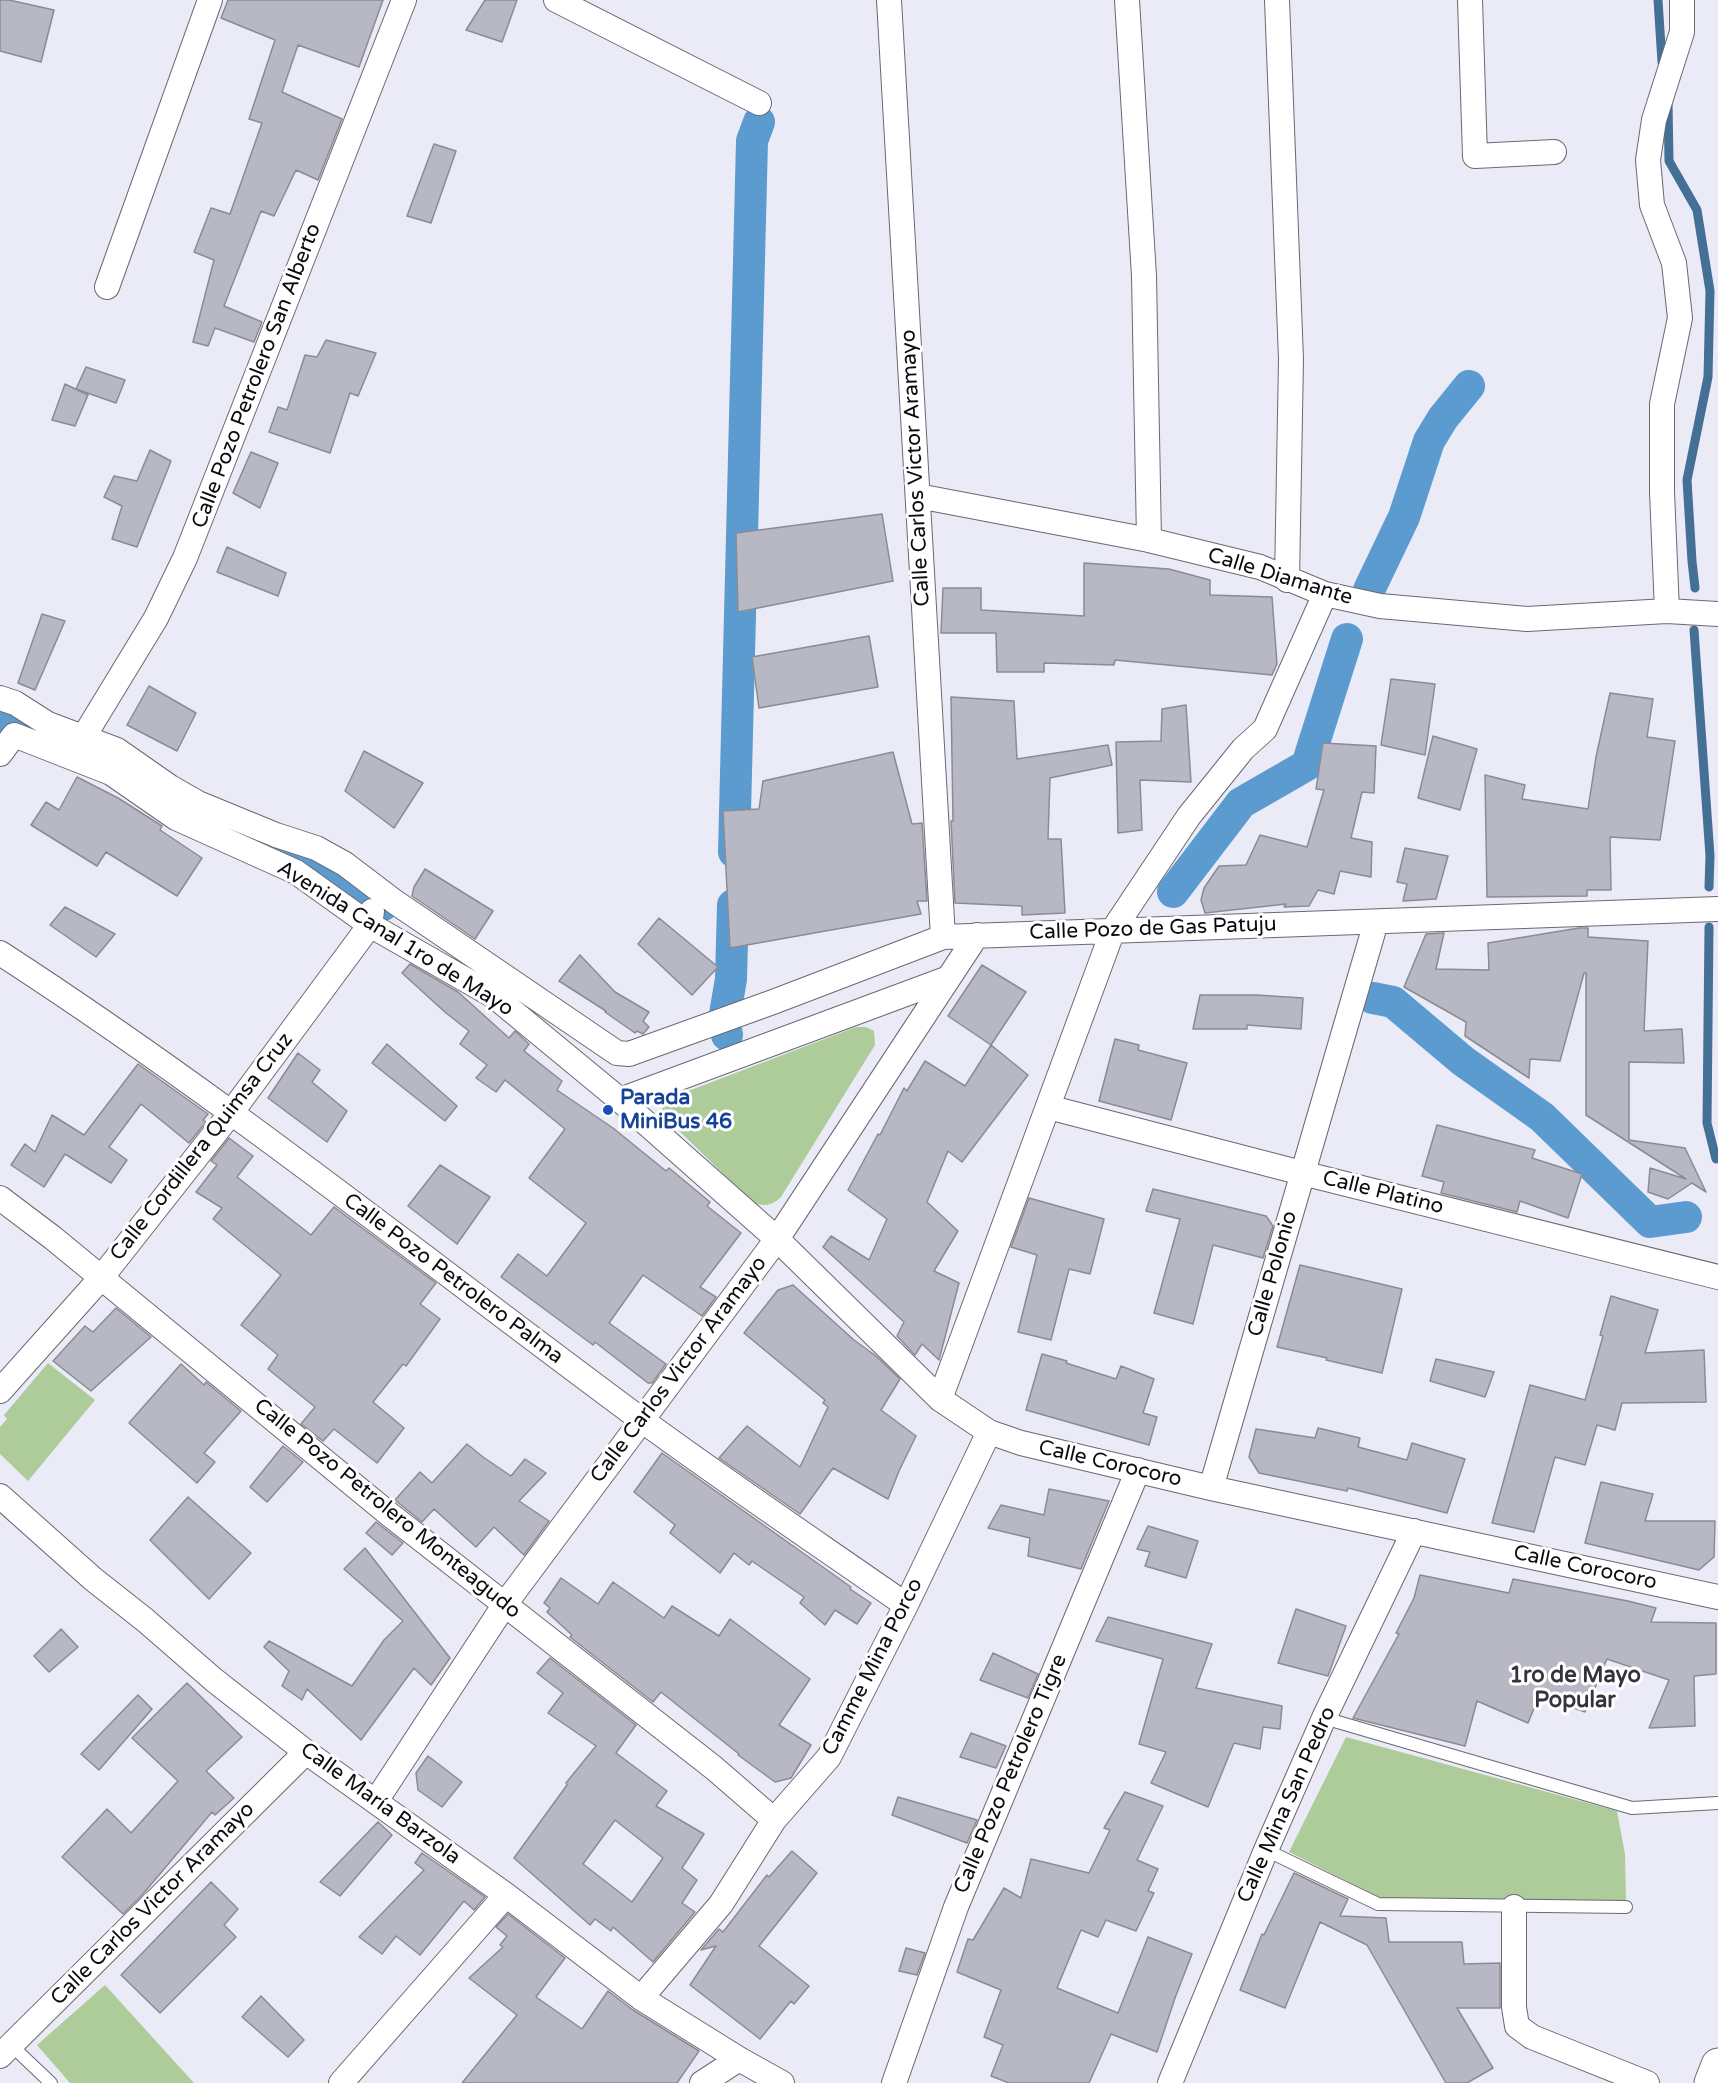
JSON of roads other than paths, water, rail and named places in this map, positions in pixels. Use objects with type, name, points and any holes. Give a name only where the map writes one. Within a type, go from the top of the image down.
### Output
[{"type":"street","points":[[107,287],[210,0]]},
{"type":"street","name":"Calle Pozo Petrolero San Alberto","points":[[83,738],[156,618],[185,558],[404,0]]},
{"type":"street","points":[[556,0],[759,103]]},
{"type":"street","name":"Calle Carlos Victor Aramayo","points":[[889,0],[943,937]]},
{"type":"street","points":[[1127,0],[1144,276],[1149,540]]},
{"type":"street","points":[[1277,0],[1291,359],[1287,580]]},
{"type":"street","points":[[1470,0],[1475,156],[1554,152]]},
{"type":"street","points":[[1667,611],[1662,492],[1662,404],[1680,318],[1674,263],[1652,205],[1648,160],[1654,120],[1682,32],[1682,0]]},
{"type":"street","name":"Calle Diamante","points":[[918,496],[1149,540],[1260,567],[1325,594],[1380,606],[1527,619],[1667,611],[1718,614]]},
{"type":"street","points":[[940,1399],[1113,930],[1189,816],[1243,749],[1265,729],[1325,594]]},
{"type":"street","points":[[0,698],[15,703],[48,724],[117,750],[170,787],[198,803],[316,848],[345,864],[375,887]]},
{"type":"street","name":"Avenida Canal 1ro de Mayo","points":[[0,754],[14,735],[111,773],[176,818],[296,872],[370,925],[494,996],[620,1100]]},
{"type":"street","name":"Calle Pozo de Gas Patuju","points":[[375,887],[609,1049],[617,1053],[629,1054],[943,937],[1718,909]]},
{"type":"street","name":"Calle Cordillera Quimsa Cruz","points":[[0,1391],[101,1278],[231,1113],[370,925],[375,887]]},
{"type":"street","name":"Calle Polonio","points":[[1211,1488],[1376,921]]},
{"type":"street","name":"Calle Carlos Victor Aramayo","points":[[376,1801],[505,1604],[777,1239],[977,935]]},
{"type":"street","name":"Calle Pozo Petrolero Palma","points":[[0,953],[231,1113],[642,1420],[906,1605]]},
{"type":"street","points":[[620,1100],[946,979]]},
{"type":"street","name":"Calle Corocoro","points":[[620,1100],[777,1239],[940,1399],[988,1432],[1021,1443],[1211,1488],[1718,1597]]},
{"type":"street","name":"Calle Platino","points":[[1048,1107],[1718,1277]]},
{"type":"street","name":"Calle Pozo Petrolero Monteagudo","points":[[0,1198],[53,1238],[380,1507],[714,1768],[774,1820]]},
{"type":"street","name":"Camme Mina Porco","points":[[641,1998],[721,1905],[774,1820],[829,1757],[906,1605],[988,1432]]},
{"type":"street","name":"Calle Pozo Petrolero Tigre","points":[[896,2083],[956,1906],[1138,1470]]},
{"type":"street","name":"Calle María Barzola","points":[[0,1496],[93,1579],[145,1620],[214,1680],[306,1752],[506,1895],[641,1998],[738,2059],[782,2083]]},
{"type":"street","name":"Calle Mina San Pedro","points":[[1170,2083],[1266,1850],[1324,1718],[1414,1531]]},
{"type":"street","name":"Calle Carlos Victor Aramayo","points":[[5,2050],[306,1752]]},
{"type":"street","points":[[341,2083],[506,1895]]},
{"type":"street","points":[[1514,1906],[1514,2007],[1517,2026],[1532,2037],[1647,2083]]},
{"type":"street","points":[[702,2083],[738,2059]]},
{"type":"street","points":[[1711,2083],[1718,2065]]},
{"type":"street","points":[[889,2083],[896,2083]]},
{"type":"lane","points":[[1324,1718],[1632,1808],[1718,1803]]},
{"type":"lane","points":[[1266,1850],[1378,1905],[1626,1907]]},
{"type":"lane","points":[[5,2050],[51,2083]]},
{"type":"waterway","points":[[1658,0],[1662,62]]},
{"type":"waterway","points":[[1668,103],[1669,161],[1697,210],[1710,291],[1708,377],[1687,480],[1695,588]]},
{"type":"waterway","points":[[734,852],[752,141],[759,122]]},
{"type":"waterway","points":[[1369,590],[1404,517],[1429,441],[1443,418],[1469,386]]},
{"type":"waterway","points":[[1694,630],[1710,856],[1709,887]]},
{"type":"waterway","points":[[1173,892],[1241,803],[1307,765],[1347,639]]},
{"type":"waterway","points":[[0,714],[61,743]]},
{"type":"waterway","points":[[264,841],[315,861],[383,905]]},
{"type":"waterway","points":[[727,1035],[724,1020],[731,979],[733,905]]},
{"type":"waterway","points":[[1709,927],[1707,1123],[1716,1159]]},
{"type":"waterway","points":[[1373,998],[1393,1002],[1463,1061],[1542,1117],[1650,1222],[1686,1217]]},
{"type":"place","name":"Parada MiniBus 46","points":[[608,1110]]},
{"type":"district","name":"1ro de Mayo Popular","points":[[1575,1688]]}]
